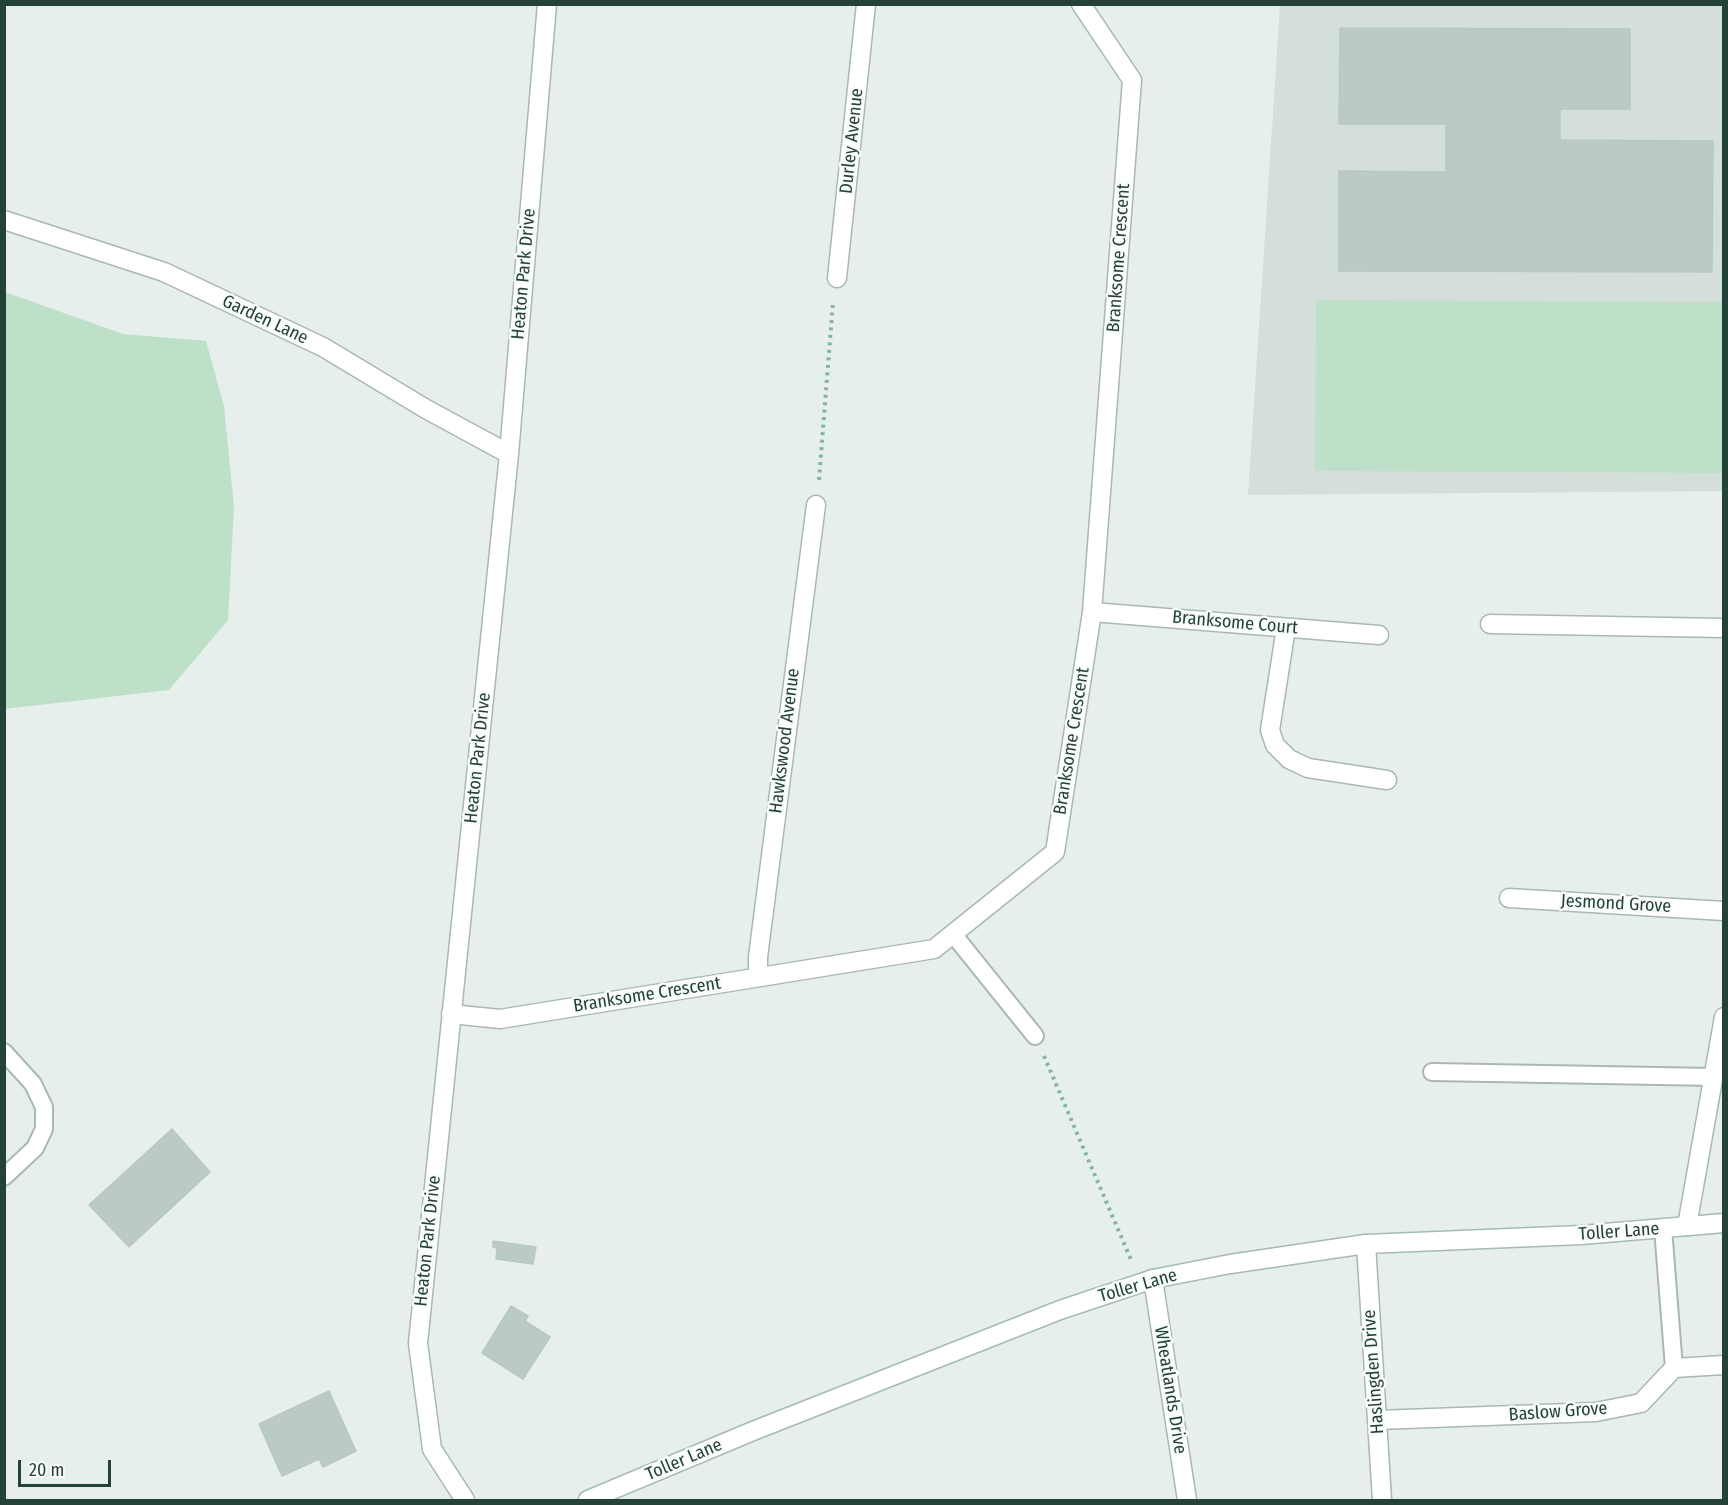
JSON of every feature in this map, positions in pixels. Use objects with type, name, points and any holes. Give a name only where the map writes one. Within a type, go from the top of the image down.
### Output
[{"type":"street","name":"Heaton Park Drive","points":[[465,1500],[432,1449],[418,1343],[509,454],[547,4]]},
{"type":"street","name":"Durley Avenue","points":[[837,278],[866,4]]},
{"type":"street","name":"Branksome Crescent","points":[[451,1014],[500,1019],[934,949],[1055,852],[1092,612],[1132,80],[1081,4]]},
{"type":"street","name":"Garden Lane","points":[[4,220],[164,272],[323,347],[426,409],[509,454]]},
{"type":"street","name":"Hawkswood Avenue","points":[[758,977],[758,957],[816,505]]},
{"type":"street","name":"Branksome Court","points":[[1092,612],[1379,635]]},
{"type":"street","points":[[1490,624],[1724,628]]},
{"type":"street","points":[[1286,628],[1270,730],[1275,745],[1288,759],[1308,768],[1386,780]]},
{"type":"street","name":"Jesmond Grove","points":[[1509,898],[1724,911]]},
{"type":"street","points":[[1687,1226],[1717,1072],[1724,1017]]},
{"type":"street","name":"Toller Lane","points":[[588,1500],[753,1431],[1060,1310],[1147,1281],[1230,1264],[1366,1244],[1581,1235],[1724,1223]]},
{"type":"street","name":"Haslingden Drive","points":[[1366,1244],[1382,1500]]},
{"type":"street","name":"Wheatlands Drive","points":[[1147,1281],[1187,1500]]},
{"type":"street","points":[[1674,1368],[1724,1365]]},
{"type":"street","name":"Baslow Grove","points":[[1377,1420],[1596,1412],[1641,1403],[1674,1368]]},
{"type":"lane","points":[[953,934],[1035,1036]]},
{"type":"lane","points":[[4,1052],[33,1084],[44,1107],[44,1129],[35,1148],[4,1177]]},
{"type":"lane","points":[[1432,1072],[1717,1072]]},
{"type":"lane","points":[[1663,1228],[1674,1368]]},
{"type":"path","points":[[816,505],[833,298],[837,278]]},
{"type":"path","points":[[1035,1036],[1147,1281]]},
{"type":"shaded area","points":[[1280,5],[1723,5],[1723,491],[1248,495]]},
{"type":"green space","points":[[5,292],[123,334],[206,341],[224,406],[234,507],[228,620],[169,690],[5,709]]},
{"type":"green space","points":[[1316,300],[1723,302],[1723,473],[1315,471]]},
{"type":"building","points":[[1340,28],[1630,29],[1630,109],[1560,109],[1560,140],[1713,141],[1712,272],[1339,271],[1339,171],[1446,172],[1446,124],[1339,124]]},
{"type":"building","points":[[172,1129],[210,1172],[129,1247],[89,1205]]},
{"type":"building","points":[[493,1241],[536,1247],[533,1264],[496,1259],[497,1248],[493,1247]]},
{"type":"building","points":[[511,1306],[528,1316],[525,1321],[550,1337],[523,1379],[482,1353]]},
{"type":"building","points":[[329,1391],[356,1451],[323,1467],[319,1459],[282,1476],[259,1424]]}]
